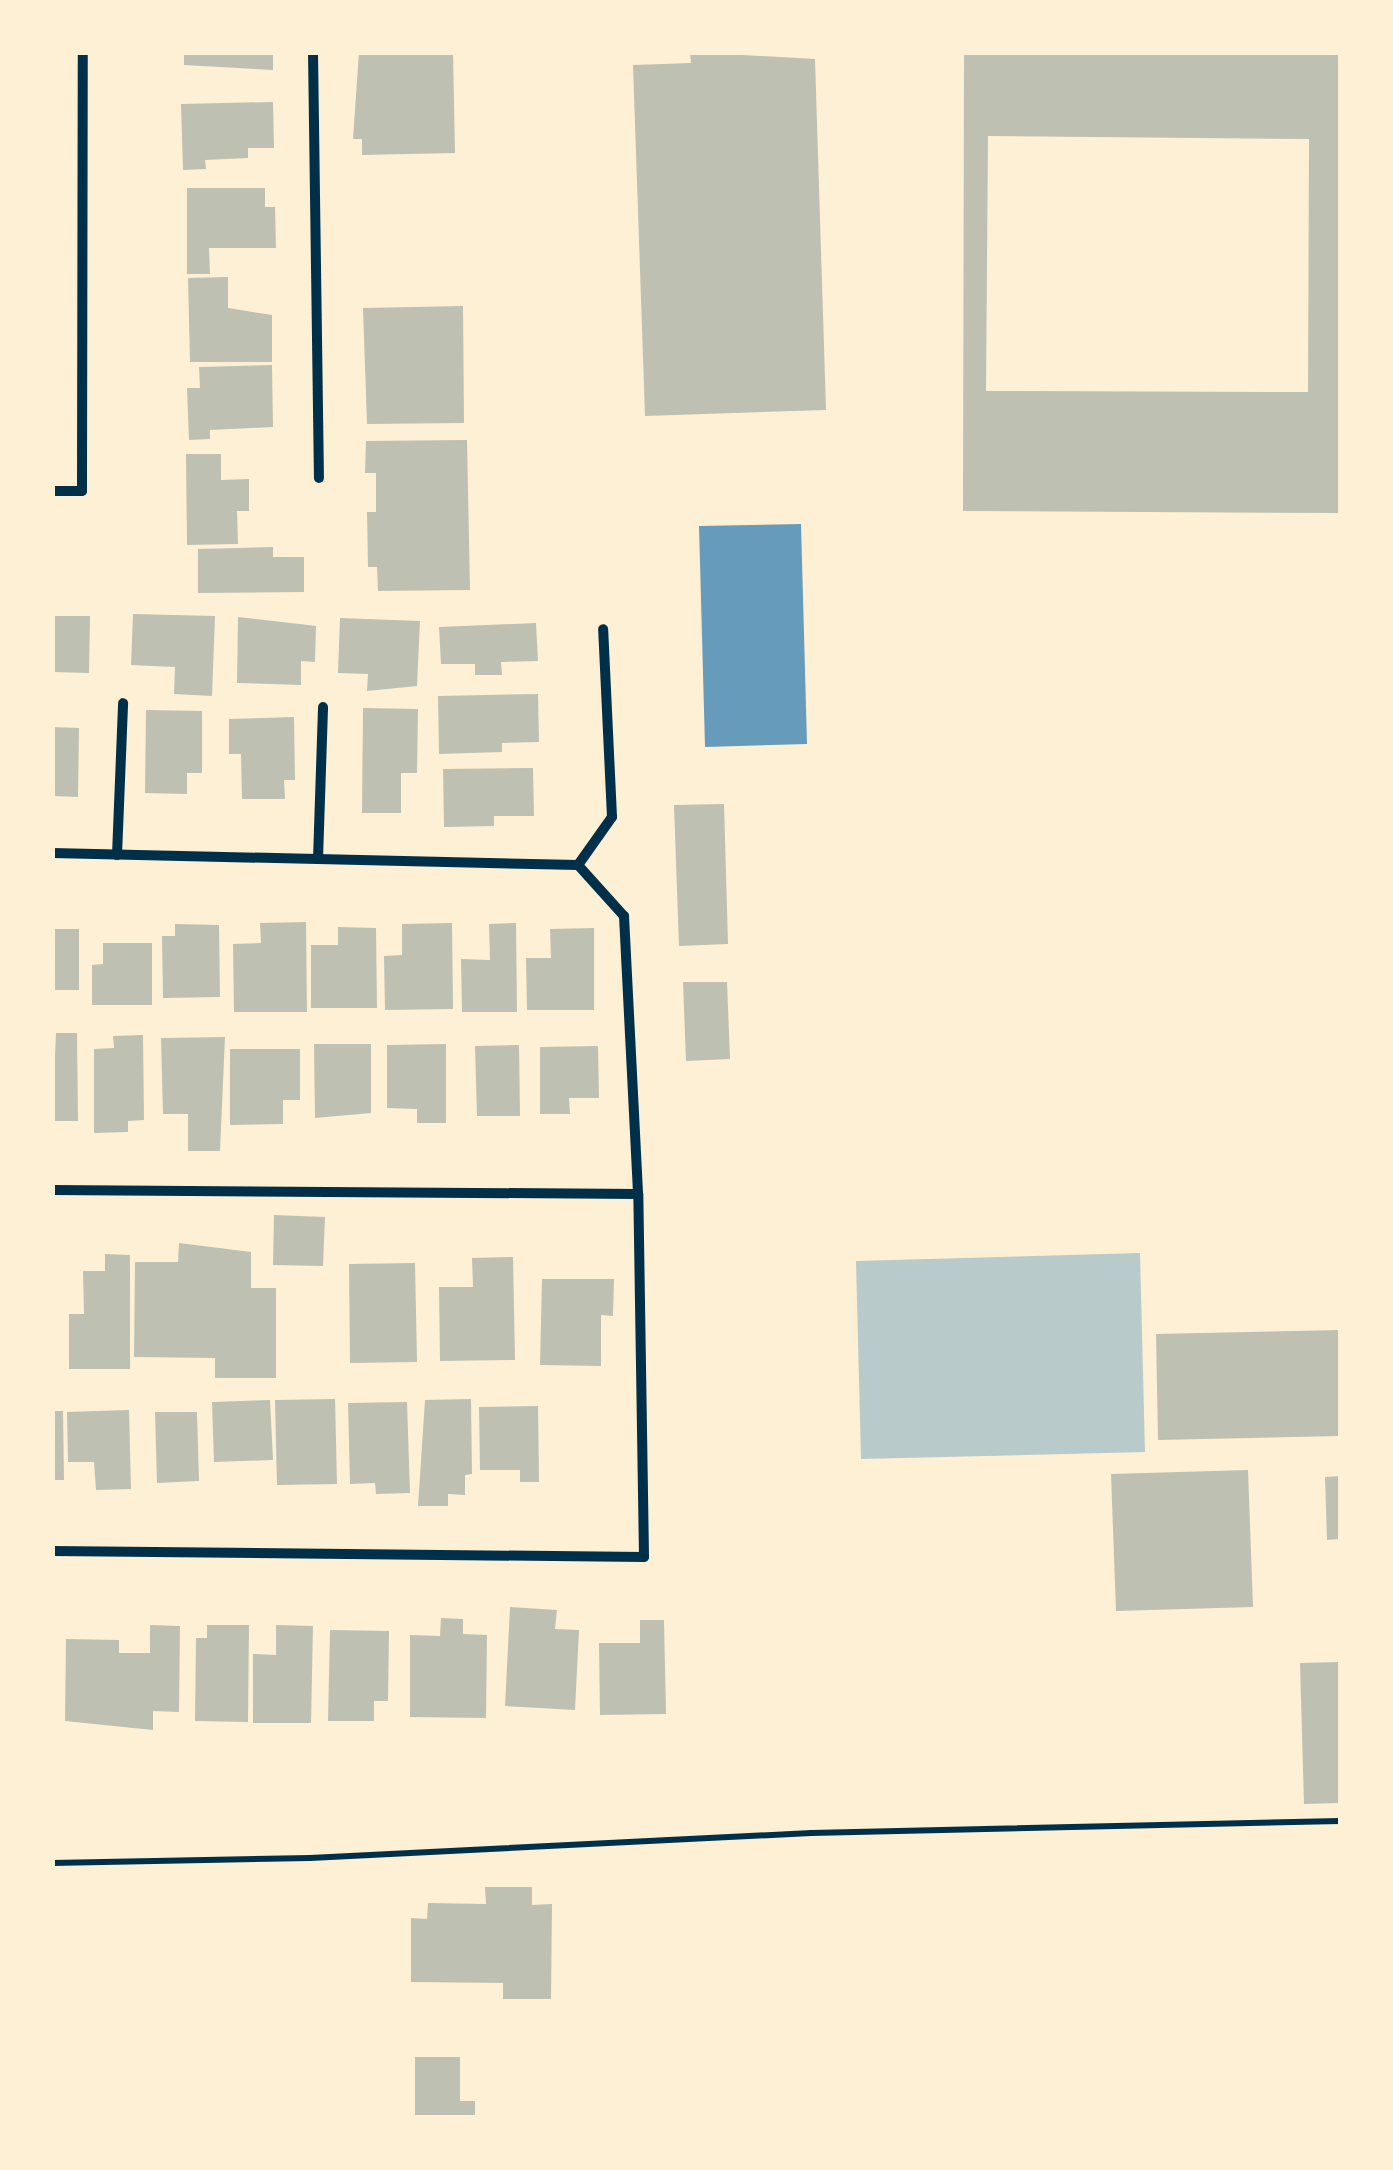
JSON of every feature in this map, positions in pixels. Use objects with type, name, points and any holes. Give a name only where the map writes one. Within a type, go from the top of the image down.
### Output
[{"type":"street","points":[[52,490],[82,491],[84,52]]},
{"type":"street","points":[[313,52],[319,478]]},
{"type":"street","points":[[578,865],[612,817],[603,629]]},
{"type":"street","points":[[118,855],[123,703]]},
{"type":"street","points":[[318,859],[323,707]]},
{"type":"street","points":[[52,853],[578,865],[624,916],[638,1194],[644,1556],[52,1551]]},
{"type":"street","points":[[52,1190],[638,1194]]},
{"type":"path","points":[[52,1863],[310,1858],[811,1833],[1340,1821]]},
{"type":"shaded area","points":[[1140,1253],[1145,1452],[861,1459],[856,1261]]},
{"type":"water","points":[[801,524],[807,744],[705,747],[699,526]]},
{"type":"building","points":[[184,52],[273,52],[273,70],[184,65]]},
{"type":"building","points":[[359,52],[453,52],[455,153],[362,155],[362,139],[353,139]]},
{"type":"building","points":[[690,52],[815,59],[826,410],[645,416],[633,65],[691,63]]},
{"type":"building","points":[[964,52],[1340,52],[1340,513],[963,511]],"holes":[[[988,136],[1309,139],[1308,392],[986,391]]]},
{"type":"building","points":[[273,102],[274,148],[248,148],[248,158],[205,160],[206,169],[183,170],[181,104]]},
{"type":"building","points":[[187,188],[265,188],[265,207],[275,207],[276,248],[209,248],[210,274],[187,274]]},
{"type":"building","points":[[228,277],[228,308],[272,315],[272,362],[190,362],[188,278]]},
{"type":"building","points":[[463,306],[464,423],[367,424],[363,308]]},
{"type":"building","points":[[272,365],[273,427],[210,430],[210,439],[189,440],[187,388],[200,388],[199,367]]},
{"type":"building","points":[[467,440],[470,590],[378,591],[377,567],[368,567],[367,512],[376,512],[376,473],[365,473],[366,441]]},
{"type":"building","points":[[186,454],[221,454],[221,480],[249,479],[249,511],[237,511],[238,544],[187,545]]},
{"type":"building","points":[[273,547],[273,557],[304,557],[304,592],[198,593],[198,549]]},
{"type":"building","points":[[133,614],[215,616],[212,696],[174,694],[175,667],[131,665]]},
{"type":"building","points":[[52,616],[90,616],[89,673],[52,672]]},
{"type":"building","points":[[238,617],[316,626],[315,662],[301,661],[301,685],[237,683]]},
{"type":"building","points":[[340,618],[420,621],[417,686],[367,691],[368,674],[338,673]]},
{"type":"building","points":[[536,623],[538,661],[501,662],[502,675],[475,675],[475,664],[441,664],[439,627]]},
{"type":"building","points":[[538,694],[539,742],[502,743],[502,752],[439,754],[438,696]]},
{"type":"building","points":[[363,708],[418,709],[417,773],[401,773],[401,813],[362,813]]},
{"type":"building","points":[[146,710],[202,711],[202,773],[187,773],[187,794],[145,793]]},
{"type":"building","points":[[294,717],[295,780],[284,780],[285,799],[242,799],[241,754],[229,754],[229,719]]},
{"type":"building","points":[[52,727],[79,728],[78,797],[52,796]]},
{"type":"building","points":[[533,768],[534,816],[494,816],[494,826],[444,827],[443,769]]},
{"type":"building","points":[[724,804],[728,944],[679,946],[674,805]]},
{"type":"building","points":[[306,922],[307,1012],[234,1012],[233,944],[261,943],[260,923]]},
{"type":"building","points":[[452,923],[453,1009],[385,1010],[384,956],[402,955],[402,924]]},
{"type":"building","points":[[516,923],[517,1012],[462,1012],[461,959],[490,960],[489,924]]},
{"type":"building","points":[[175,924],[219,925],[220,997],[163,998],[162,936],[175,936]]},
{"type":"building","points":[[338,927],[376,928],[377,1008],[311,1008],[311,945],[338,945]]},
{"type":"building","points":[[594,928],[594,1010],[527,1010],[526,958],[551,958],[550,929]]},
{"type":"building","points":[[52,929],[79,929],[79,990],[52,990]]},
{"type":"building","points":[[103,943],[152,943],[152,1005],[92,1005],[92,965],[103,964]]},
{"type":"building","points":[[683,982],[727,982],[730,1059],[686,1061]]},
{"type":"building","points":[[56,1033],[77,1033],[78,1121],[52,1121]]},
{"type":"building","points":[[143,1035],[144,1120],[128,1121],[128,1132],[94,1133],[94,1049],[114,1048],[113,1036]]},
{"type":"building","points":[[225,1037],[220,1151],[188,1151],[188,1114],[163,1114],[161,1038]]},
{"type":"building","points":[[314,1044],[371,1044],[371,1113],[315,1118]]},
{"type":"building","points":[[446,1044],[446,1123],[417,1123],[417,1109],[387,1108],[387,1045]]},
{"type":"building","points":[[519,1045],[520,1116],[477,1116],[475,1046]]},
{"type":"building","points":[[598,1046],[599,1098],[569,1098],[570,1114],[540,1114],[540,1047]]},
{"type":"building","points":[[230,1049],[300,1049],[300,1100],[283,1100],[283,1124],[230,1125]]},
{"type":"building","points":[[274,1215],[325,1217],[323,1266],[273,1265]]},
{"type":"building","points":[[179,1243],[251,1252],[251,1288],[276,1288],[276,1378],[215,1378],[215,1358],[134,1357],[135,1262],[178,1262]]},
{"type":"building","points":[[105,1254],[130,1255],[130,1369],[69,1369],[69,1314],[84,1314],[83,1271],[105,1271]]},
{"type":"building","points":[[513,1257],[515,1360],[440,1361],[439,1287],[473,1287],[472,1258]]},
{"type":"building","points":[[415,1263],[417,1362],[350,1363],[349,1264]]},
{"type":"building","points":[[542,1279],[614,1279],[613,1316],[601,1315],[601,1366],[540,1365]]},
{"type":"building","points":[[1340,1330],[1340,1436],[1158,1440],[1156,1334]]},
{"type":"building","points":[[335,1399],[337,1484],[277,1485],[275,1400]]},
{"type":"building","points":[[471,1399],[472,1474],[465,1475],[465,1495],[448,1494],[448,1506],[418,1506],[425,1400]]},
{"type":"building","points":[[270,1400],[273,1460],[214,1462],[212,1402]]},
{"type":"building","points":[[407,1402],[410,1493],[376,1494],[375,1483],[350,1484],[348,1403]]},
{"type":"building","points":[[538,1406],[539,1482],[520,1482],[520,1470],[480,1470],[479,1407]]},
{"type":"building","points":[[129,1410],[131,1489],[96,1490],[94,1462],[68,1462],[67,1412]]},
{"type":"building","points":[[52,1411],[63,1411],[64,1480],[52,1480]]},
{"type":"building","points":[[155,1412],[197,1412],[199,1481],[157,1483]]},
{"type":"building","points":[[1248,1470],[1253,1607],[1116,1611],[1111,1474]]},
{"type":"building","points":[[1340,1476],[1340,1539],[1327,1540],[1325,1477]]},
{"type":"building","points":[[510,1607],[557,1610],[555,1629],[579,1630],[575,1710],[505,1706]]},
{"type":"building","points":[[441,1618],[463,1619],[463,1634],[487,1635],[486,1718],[410,1717],[410,1635],[440,1636]]},
{"type":"building","points":[[640,1620],[664,1620],[666,1714],[600,1715],[599,1643],[640,1643]]},
{"type":"building","points":[[150,1625],[180,1626],[179,1712],[153,1711],[153,1730],[65,1721],[66,1639],[119,1640],[119,1653],[150,1653]]},
{"type":"building","points":[[207,1625],[249,1625],[248,1722],[195,1721],[196,1638],[207,1638]]},
{"type":"building","points":[[276,1625],[313,1626],[311,1723],[253,1723],[253,1654],[276,1655]]},
{"type":"building","points":[[330,1630],[389,1631],[388,1701],[374,1701],[374,1721],[328,1721]]},
{"type":"building","points":[[1340,1662],[1340,1803],[1304,1804],[1300,1663]]},
{"type":"building","points":[[485,1887],[532,1887],[532,1905],[552,1904],[551,1999],[503,1999],[503,1983],[411,1982],[411,1918],[427,1919],[428,1903],[486,1904]]},
{"type":"building","points":[[415,2057],[460,2057],[460,2101],[475,2101],[475,2118],[415,2118]]}]
